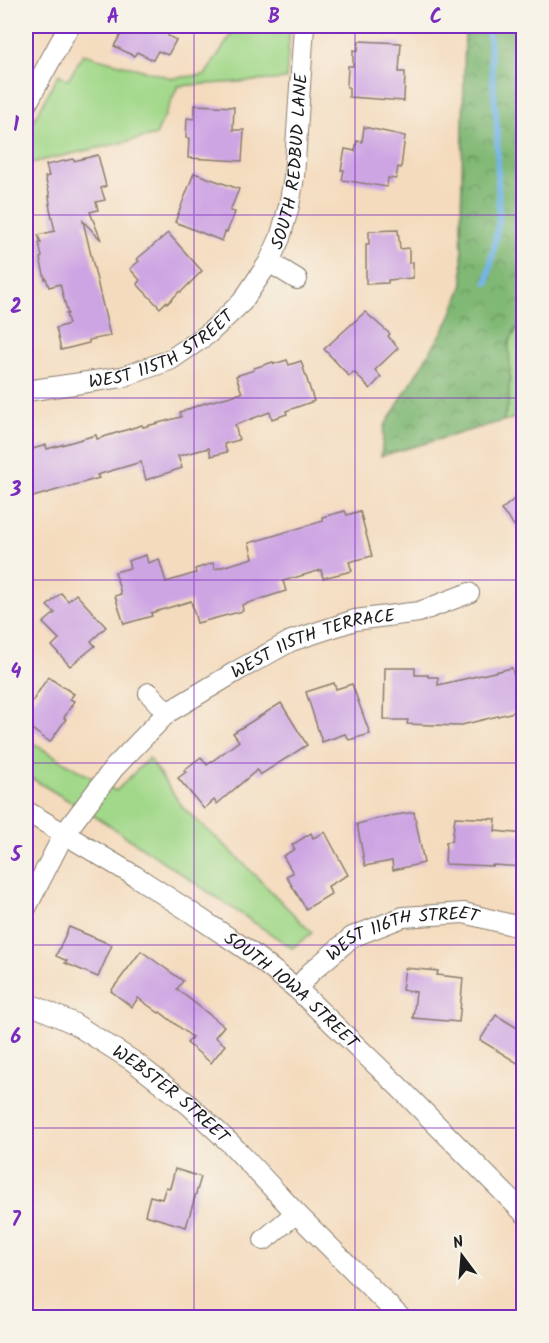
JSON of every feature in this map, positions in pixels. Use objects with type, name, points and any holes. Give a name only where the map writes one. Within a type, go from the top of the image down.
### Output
[{"type":"street","points":[[26,105],[69,26]]},
{"type":"street","name":"SOUTH REDBUD LANE","points":[[297,279],[269,262],[280,238],[294,177],[304,26]]},
{"type":"street","name":"WEST 115TH STREET","points":[[26,391],[122,377],[170,360],[208,334],[242,302],[269,262]]},
{"type":"street","name":"WEST 115TH TERRACE","points":[[26,909],[64,834],[114,768],[167,713],[291,641],[355,620],[419,612],[469,593]]},
{"type":"street","points":[[149,693],[167,713]]},
{"type":"street","name":"SOUTH IOWA STREET","points":[[26,811],[186,909],[250,952],[297,989],[398,1086],[524,1213]]},
{"type":"street","name":"WEST 116TH STREET","points":[[297,989],[310,973],[352,937],[403,917],[464,914],[524,928]]},
{"type":"street","name":"WEBSTER STREET","points":[[26,1004],[73,1023],[133,1061],[188,1104],[232,1145],[296,1213],[401,1317]]},
{"type":"street","points":[[264,1240],[296,1213]]},
{"type":"green space","points":[[237,26],[290,26],[286,79],[178,86],[156,135],[26,164],[26,137],[29,129],[59,74],[68,80],[83,54],[172,78],[205,75]]},
{"type":"green space","points":[[465,26],[523,26],[523,44],[515,81],[524,117],[524,316],[509,343],[508,406],[503,421],[381,456],[384,427],[449,321],[463,284],[461,226]]},
{"type":"green space","points":[[523,44],[523,117],[515,81]]},
{"type":"green space","points":[[523,316],[523,416],[503,421],[508,406],[509,343]]},
{"type":"green space","points":[[26,739],[116,791],[149,758],[183,808],[230,850],[312,933],[292,948],[104,822],[26,775]]},
{"type":"building","points":[[126,26],[172,26],[168,36],[176,40],[168,55],[158,51],[153,60],[137,52],[134,56],[114,46]]},
{"type":"building","points":[[359,41],[401,43],[399,72],[405,72],[404,101],[349,97],[348,66],[353,66],[353,50],[358,51]]},
{"type":"building","points":[[195,105],[234,107],[233,130],[244,130],[242,161],[188,158],[187,118],[194,119]]},
{"type":"building","points":[[364,127],[405,136],[401,168],[398,167],[396,179],[388,178],[387,187],[342,180],[344,170],[341,170],[345,149],[355,151],[357,141],[362,142]]},
{"type":"building","points":[[98,155],[106,186],[101,188],[105,200],[96,202],[98,210],[90,212],[101,240],[83,221],[110,336],[89,340],[89,343],[61,350],[56,328],[69,324],[66,314],[68,314],[60,284],[49,287],[45,279],[38,235],[55,231],[45,177],[49,176],[46,165]]},
{"type":"building","points":[[194,173],[239,189],[230,211],[235,212],[222,241],[175,222]]},
{"type":"building","points":[[398,230],[400,249],[409,248],[409,263],[413,262],[413,278],[366,284],[366,244],[369,244],[369,231]]},
{"type":"building","points":[[168,233],[202,271],[181,292],[160,308],[137,284],[140,280],[130,269],[139,261],[137,259]]},
{"type":"building","points":[[365,312],[390,334],[388,336],[398,348],[375,370],[381,377],[370,389],[354,372],[349,376],[324,349]]},
{"type":"building","points":[[287,360],[289,365],[301,361],[314,401],[286,411],[287,414],[272,419],[270,412],[235,425],[239,440],[224,444],[227,452],[211,456],[209,448],[178,456],[182,468],[146,480],[141,462],[97,475],[99,478],[26,499],[26,451],[46,445],[47,449],[96,435],[97,439],[142,425],[143,427],[181,417],[180,412],[242,393],[236,376],[273,362],[274,364]]},
{"type":"building","points":[[524,491],[524,537],[501,510]]},
{"type":"building","points":[[345,511],[347,515],[360,511],[372,556],[349,562],[352,571],[323,578],[321,570],[283,581],[286,591],[242,605],[243,611],[197,623],[191,601],[124,624],[115,596],[121,594],[115,572],[130,568],[128,561],[146,555],[148,563],[159,559],[166,582],[196,573],[195,569],[213,563],[215,569],[253,558],[249,543],[323,521],[322,517]]},
{"type":"building","points":[[61,593],[68,601],[76,594],[106,627],[91,641],[95,646],[70,666],[52,646],[59,639],[43,623],[55,613],[47,606]]},
{"type":"building","points":[[385,668],[415,668],[415,675],[438,677],[438,685],[512,668],[522,710],[458,726],[407,724],[408,720],[384,720]]},
{"type":"building","points":[[48,677],[74,694],[70,699],[74,701],[64,718],[66,719],[50,742],[26,725],[26,711]]},
{"type":"building","points":[[334,683],[336,689],[352,684],[370,734],[349,740],[345,734],[322,742],[306,692]]},
{"type":"building","points":[[281,703],[307,745],[260,775],[257,770],[217,804],[214,800],[204,809],[178,778],[186,772],[184,770],[201,757],[207,765],[239,741],[233,733]]},
{"type":"building","points":[[414,812],[424,863],[393,870],[392,861],[365,866],[357,824]]},
{"type":"building","points":[[455,817],[496,819],[495,831],[524,834],[524,867],[445,864],[446,842],[452,841]]},
{"type":"building","points":[[325,832],[348,875],[328,886],[331,894],[306,909],[286,876],[293,873],[283,856],[295,849],[292,845],[311,833],[313,838]]},
{"type":"building","points":[[69,927],[112,945],[98,977],[65,963],[67,961],[56,956]]},
{"type":"building","points":[[141,951],[183,981],[177,989],[224,1026],[215,1037],[225,1045],[211,1063],[187,1043],[192,1037],[160,1012],[138,998],[132,1007],[111,991]]},
{"type":"building","points":[[405,968],[438,971],[437,975],[463,978],[459,1022],[413,1018],[416,992],[402,990]]},
{"type":"building","points":[[496,1015],[524,1032],[524,1067],[480,1040]]},
{"type":"building","points":[[175,1169],[201,1177],[186,1227],[145,1215],[150,1196],[162,1199],[166,1187],[170,1188]]},
{"type":"waterway","points":[[487,283],[499,220],[497,127],[488,26]]}]
